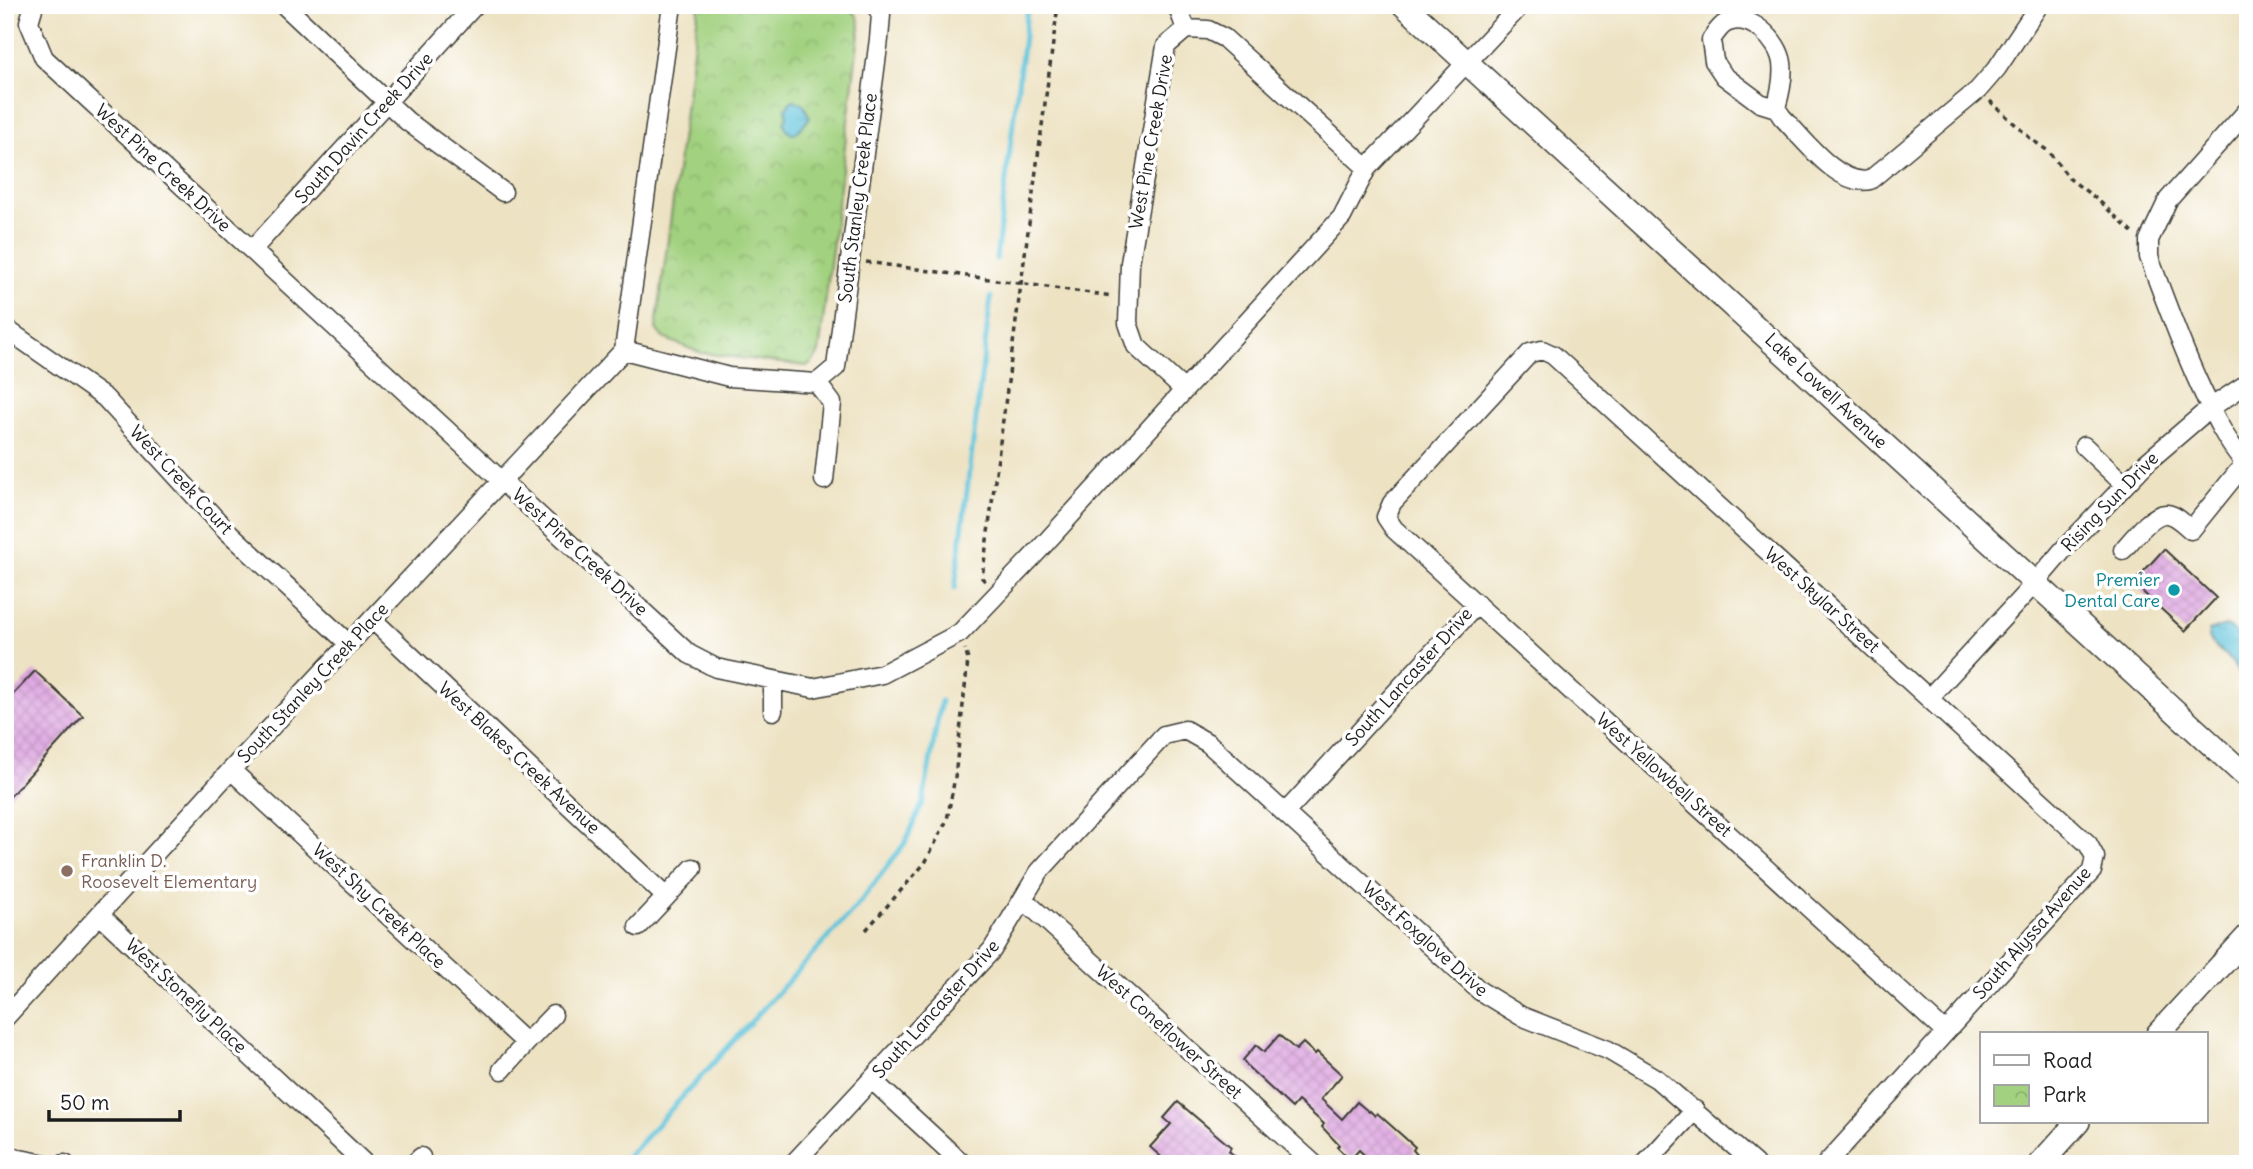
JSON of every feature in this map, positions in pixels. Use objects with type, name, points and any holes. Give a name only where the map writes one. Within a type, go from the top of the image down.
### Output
[{"type":"main road","name":"Lake Lowell Avenue","points":[[1404,5],[2248,778]]},
{"type":"main road","points":[[2160,1032],[2248,936]]},
{"type":"main road","points":[[2040,1164],[2076,1124]]},
{"type":"street","points":[[284,5],[387,102],[503,192]]},
{"type":"street","name":"South Davin Creek Drive","points":[[252,250],[475,5]]},
{"type":"street","points":[[672,5],[624,350],[729,377],[817,383],[832,403],[824,480]]},
{"type":"street","name":"South Stanley Creek Place","points":[[817,383],[836,367],[879,39],[881,15],[876,5]]},
{"type":"street","points":[[1177,5],[1186,29],[1209,30],[1224,38],[1367,169]]},
{"type":"street","name":"West Pine Creek Drive","points":[[31,14],[44,58],[689,654],[716,668],[813,688],[882,674],[960,633],[1342,217],[1367,169],[1521,5]]},
{"type":"street","points":[[1776,108],[1783,65],[1779,51],[1762,30],[1745,20],[1733,20],[1723,24],[1711,40],[1714,61],[1724,76],[1760,103],[1776,108],[1836,171],[1852,180],[1870,180],[1978,90],[1997,68],[2039,5]]},
{"type":"street","name":"West Pine Creek Drive","points":[[1184,390],[1136,346],[1128,323],[1128,298],[1132,250],[1166,46],[1186,29]]},
{"type":"street","points":[[2123,550],[2160,514],[2176,518],[2191,530],[2247,462],[2225,436],[2181,344],[2149,257],[2149,240],[2168,200],[2248,110]]},
{"type":"street","name":"West Creek Court","points":[[5,327],[105,398],[224,528],[349,644]]},
{"type":"street","name":"South Stanley Creek Place","points":[[5,1018],[231,770],[624,350]]},
{"type":"street","name":"West Yellowbell Street","points":[[1542,350],[1530,354],[1392,503],[1386,517],[1394,529],[1945,1032]]},
{"type":"street","name":"West Skylar Street","points":[[1542,350],[1553,355],[2088,844],[2095,857]]},
{"type":"street","name":"Rising Sun Drive","points":[[1928,698],[2146,463],[2210,408],[2248,383]]},
{"type":"street","points":[[2084,446],[2125,485]]},
{"type":"street","name":"South Lancaster Drive","points":[[1285,813],[1476,604]]},
{"type":"street","name":"West Blakes Creek Avenue","points":[[372,619],[666,897]]},
{"type":"street","points":[[773,680],[773,711]]},
{"type":"street","name":"South Lancaster Drive","points":[[793,1164],[992,950],[1040,872],[1164,735],[1185,730]]},
{"type":"street","name":"West Foxglove Drive","points":[[1185,730],[1208,743],[1480,991],[1521,1016],[1608,1050],[1657,1079],[1755,1164]]},
{"type":"street","name":"West Shy Creek Place","points":[[231,770],[526,1043]]},
{"type":"street","name":"South Alyssa Avenue","points":[[1826,1164],[2092,871],[2095,857]]},
{"type":"street","points":[[638,927],[693,868]]},
{"type":"street","name":"West Coneflower Street","points":[[1024,900],[1314,1164]]},
{"type":"street","name":"West Stonefly Place","points":[[100,915],[365,1164]]},
{"type":"street","points":[[502,1070],[553,1015]]},
{"type":"street","points":[[872,1080],[963,1164]]},
{"type":"street","points":[[1645,1164],[1695,1110]]},
{"type":"street","points":[[5,1152],[15,1158],[45,1164]]},
{"type":"path","points":[[998,593],[982,578],[1058,5]]},
{"type":"path","points":[[1978,90],[2048,152],[2070,179],[2099,201],[2135,235],[2149,240]]},
{"type":"path","points":[[850,260],[1128,298]]},
{"type":"path","points":[[866,930],[925,863],[947,820],[955,777],[968,660],[960,633]]},
{"type":"green space","points":[[699,5],[832,5],[851,10],[859,20],[819,353],[811,364],[806,366],[701,353],[663,338],[656,329]]},
{"type":"water","points":[[794,100],[803,104],[810,118],[793,134],[787,131],[784,122],[787,116],[786,108]]},
{"type":"water","points":[[2226,626],[2248,647],[2248,683],[2227,656],[2213,645],[2209,637],[2209,631]]},
{"type":"building","name":"Premier Dental Care","points":[[2164,549],[2216,598],[2185,631],[2133,583]]},
{"type":"building","points":[[35,671],[83,716],[5,802],[5,703]]},
{"type":"building","points":[[1279,1035],[1296,1050],[1303,1043],[1342,1075],[1321,1099],[1342,1119],[1357,1102],[1375,1116],[1377,1113],[1415,1147],[1413,1150],[1419,1157],[1413,1164],[1374,1164],[1359,1150],[1350,1160],[1322,1127],[1324,1124],[1298,1101],[1292,1108],[1249,1068],[1243,1060],[1256,1045],[1264,1052]]},
{"type":"building","points":[[1178,1102],[1231,1147],[1229,1151],[1243,1164],[1169,1164],[1150,1147],[1171,1124],[1164,1118]]},
{"type":"waterway","points":[[996,259],[1028,5]]},
{"type":"waterway","points":[[955,588],[991,297]]},
{"type":"waterway","points":[[621,1164],[857,906],[905,843],[923,802],[941,701]]},
{"type":"place","name":"Premier Dental Care","points":[[2174,590]]},
{"type":"place","name":"Franklin D. Roosevelt Elementary","points":[[67,871]]}]
